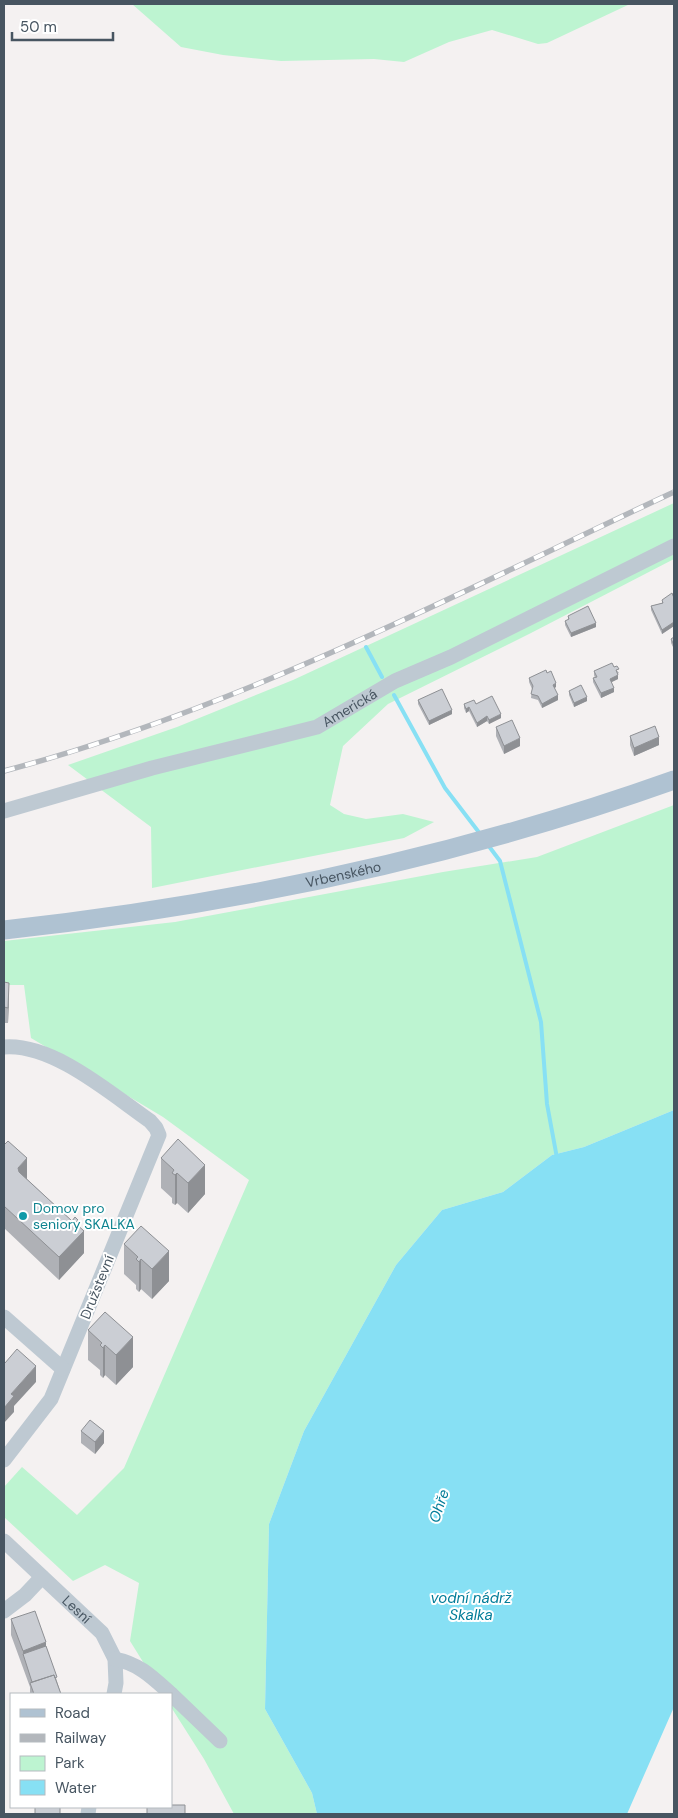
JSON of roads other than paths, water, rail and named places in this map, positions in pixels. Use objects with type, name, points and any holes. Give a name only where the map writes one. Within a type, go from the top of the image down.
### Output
[{"type":"main road","name":"Vrbenského","points":[[4,930],[132,914],[206,902],[379,866],[565,818],[674,780]]},
{"type":"street","name":"Americká","points":[[4,811],[152,768],[317,727],[395,681],[451,658],[674,546]]},
{"type":"street","name":"Družstevní","points":[[4,1047],[16,1046],[37,1051],[64,1064],[150,1121],[156,1128],[159,1136],[64,1369],[47,1405],[4,1460]]},
{"type":"street","points":[[4,1318],[64,1369]]},
{"type":"street","name":"Lesní","points":[[4,1541],[102,1633],[115,1659],[116,1683],[114,1693]]},
{"type":"street","points":[[4,1610],[25,1595],[42,1577]]},
{"type":"street","points":[[115,1659],[129,1662],[143,1669],[170,1693]]},
{"type":"street","points":[[172,1695],[220,1741]]},
{"type":"water","name":"vodní nádrž Skalka","points":[[674,1110],[674,1707],[627,1814],[317,1814],[312,1793],[265,1709],[269,1524],[304,1431],[396,1265],[442,1210],[503,1192],[552,1155],[584,1147]]},
{"type":"waterway","points":[[366,647],[382,677]]},
{"type":"waterway","points":[[394,695],[445,788],[481,835]]},
{"type":"waterway","points":[[488,845],[500,861],[541,1022],[547,1104],[557,1158]]},
{"type":"railway","points":[[4,771],[91,745],[177,716],[262,682],[428,609],[674,492]]},
{"type":"place","name":"Domov pro seniory SKALKA","points":[[23,1216]]},
{"type":"water label","name":"Ohře","points":[[439,1506]]}]
